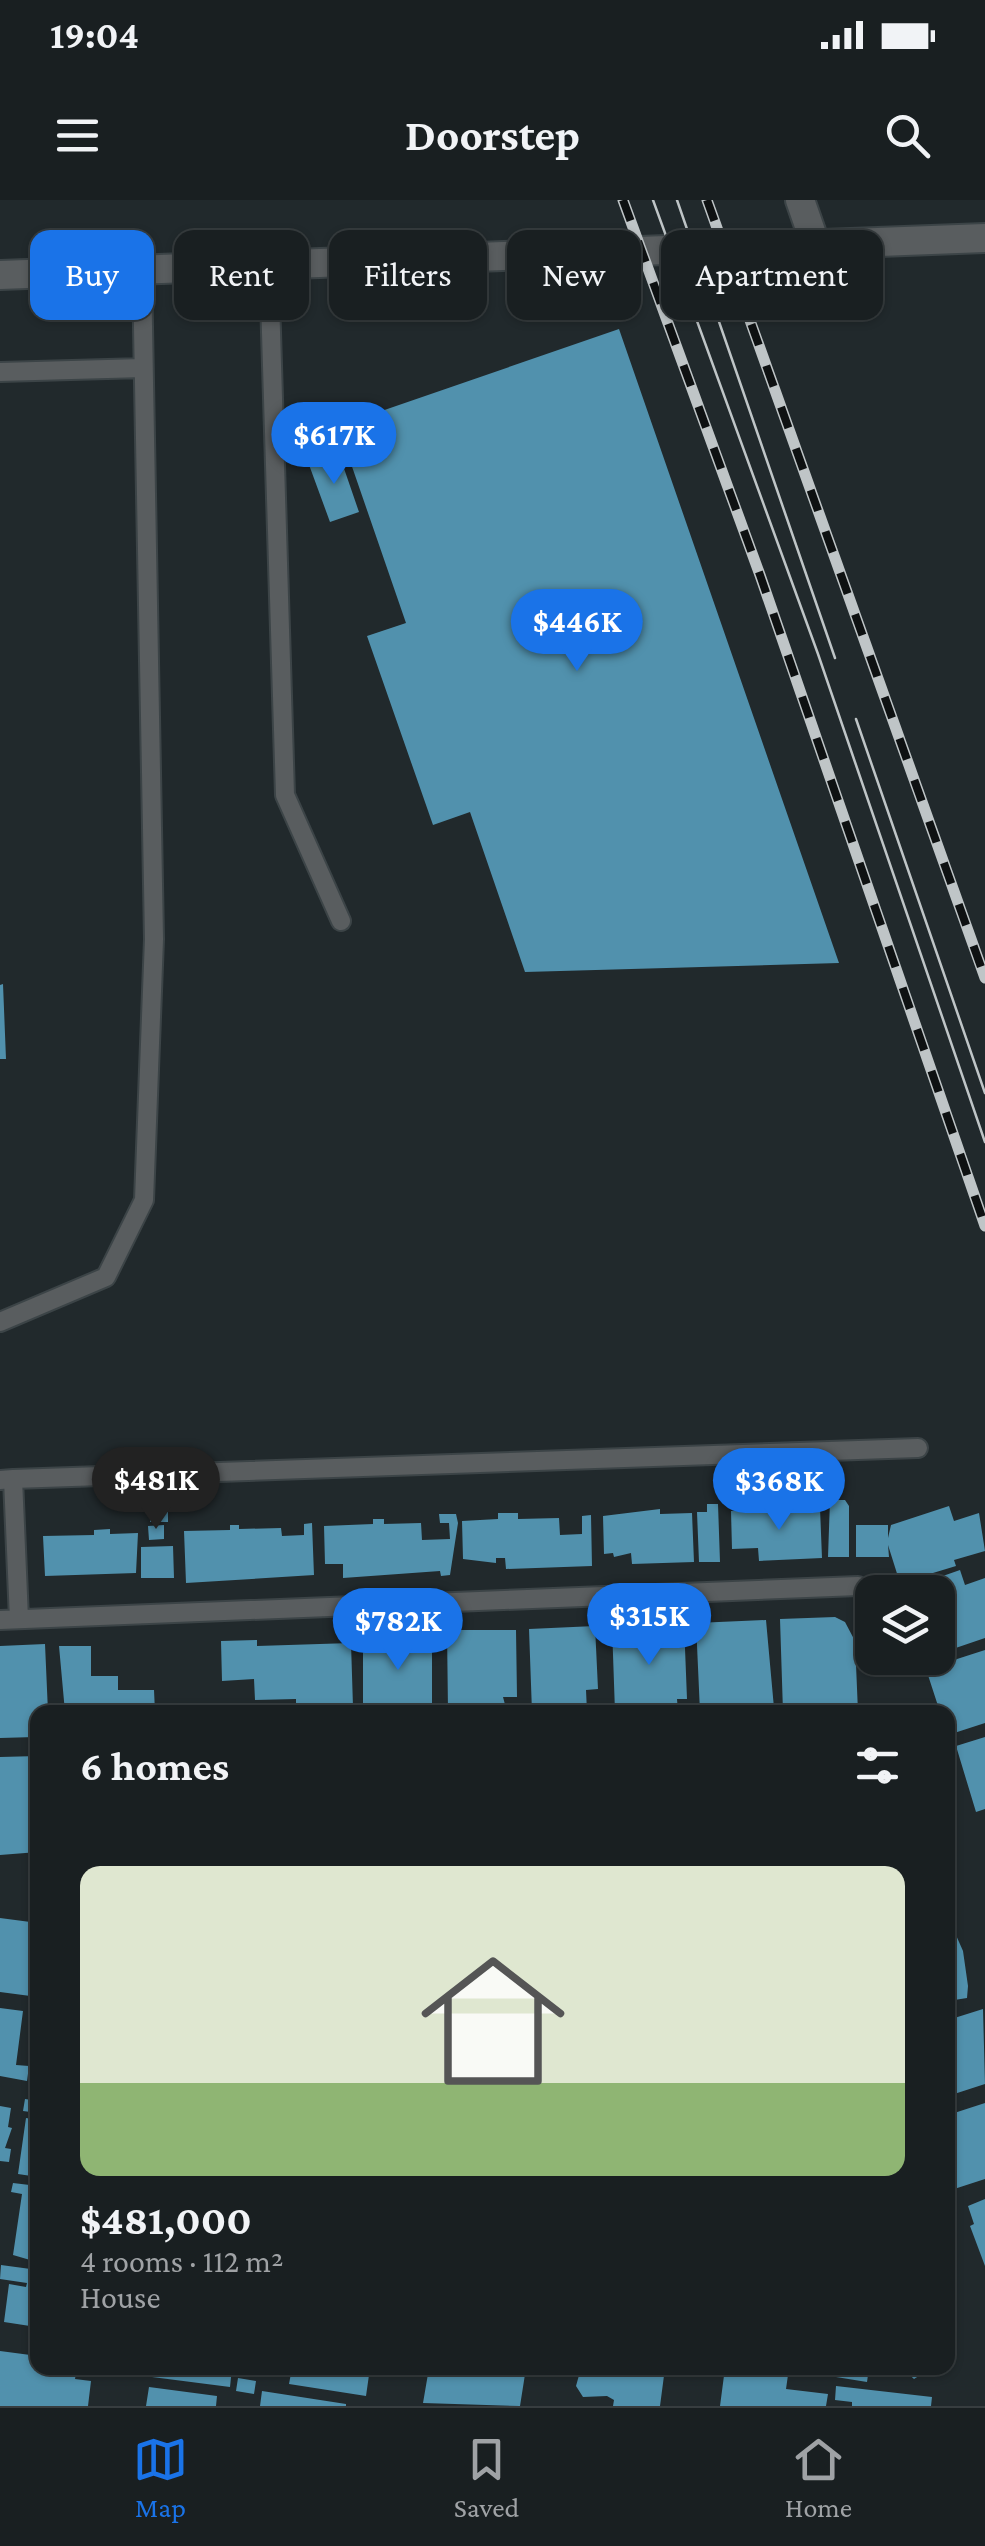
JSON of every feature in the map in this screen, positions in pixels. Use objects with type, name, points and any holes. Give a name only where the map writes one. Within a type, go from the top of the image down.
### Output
[{"type":"street","points":[[800,200],[810,230]]},
{"type":"street","points":[[883,241],[985,238]]},
{"type":"street","points":[[309,265],[661,253]]},
{"type":"street","points":[[0,276],[30,275]]},
{"type":"lane","points":[[0,1322],[106,1278],[144,1200],[154,939],[143,320]]},
{"type":"lane","points":[[271,320],[286,795],[340,921]]},
{"type":"lane","points":[[0,372],[144,368]]},
{"type":"lane","points":[[855,1586],[10,1619],[6,1480],[918,1448]]},
{"type":"building","points":[[619,329],[839,963],[525,972],[470,812],[433,825],[367,636],[406,623],[338,426]]},
{"type":"building","points":[[338,451],[359,512],[330,522],[308,462]]},
{"type":"building","points":[[3,984],[6,1059],[0,1059],[0,985]]},
{"type":"building","points":[[830,1500],[845,1500],[849,1506],[849,1557],[828,1557]]},
{"type":"building","points":[[707,1504],[718,1504],[720,1562],[699,1562],[697,1512],[707,1512]]},
{"type":"building","points":[[949,1506],[954,1521],[979,1513],[985,1551],[954,1560],[956,1566],[926,1575],[897,1575],[888,1545],[889,1557],[856,1557],[856,1525],[888,1525],[888,1538],[891,1525]]},
{"type":"building","points":[[820,1508],[822,1558],[759,1561],[758,1548],[732,1549],[731,1511]]},
{"type":"building","points":[[660,1509],[660,1514],[692,1513],[694,1562],[632,1564],[631,1553],[614,1557],[613,1553],[604,1554],[603,1516]]},
{"type":"building","points":[[150,1510],[168,1510],[168,1522],[150,1522]]},
{"type":"building","points":[[498,1513],[518,1513],[518,1519],[559,1518],[560,1535],[582,1534],[582,1516],[591,1515],[592,1566],[506,1569],[505,1558],[496,1558],[496,1563],[463,1559],[462,1521],[498,1519]]},
{"type":"building","points":[[439,1514],[456,1514],[458,1523],[450,1575],[441,1576],[440,1571],[343,1578],[343,1564],[325,1564],[324,1526],[373,1524],[373,1519],[384,1519],[384,1524],[421,1523],[422,1540],[450,1539],[449,1523],[440,1523]]},
{"type":"building","points":[[312,1523],[314,1575],[186,1583],[184,1531],[230,1530],[230,1525],[239,1525],[239,1529],[281,1528],[282,1536],[304,1535],[304,1524]]},
{"type":"building","points":[[164,1525],[164,1539],[149,1540],[148,1526]]},
{"type":"building","points":[[110,1529],[110,1534],[138,1533],[136,1573],[45,1576],[43,1536],[94,1535],[94,1530]]},
{"type":"building","points":[[173,1546],[174,1578],[141,1578],[141,1547]]},
{"type":"building","points":[[960,1570],[965,1585],[985,1578],[985,1638],[955,1648],[955,1575],[946,1575]]},
{"type":"building","points":[[835,1617],[845,1622],[855,1641],[858,1705],[783,1705],[780,1619]]},
{"type":"building","points":[[766,1620],[774,1705],[700,1705],[696,1623]]},
{"type":"building","points":[[684,1623],[687,1699],[677,1699],[677,1705],[615,1705],[612,1626]]},
{"type":"building","points":[[595,1626],[598,1689],[586,1690],[587,1705],[532,1705],[529,1629]]},
{"type":"building","points":[[447,1630],[516,1630],[517,1697],[503,1697],[505,1705],[448,1705]]},
{"type":"building","points":[[363,1634],[432,1634],[432,1705],[363,1705]]},
{"type":"building","points":[[257,1640],[257,1646],[351,1643],[353,1705],[296,1705],[296,1699],[255,1700],[254,1679],[222,1681],[221,1641]]},
{"type":"building","points":[[45,1644],[48,1705],[30,1705],[30,1737],[0,1738],[0,1646]]},
{"type":"building","points":[[59,1646],[91,1646],[91,1676],[118,1676],[118,1690],[154,1690],[155,1705],[64,1705]]},
{"type":"building","points":[[985,1650],[985,1723],[955,1733],[955,1705],[938,1705],[928,1675],[955,1675],[955,1660]]},
{"type":"building","points":[[985,1737],[985,1809],[976,1812],[956,1746]]},
{"type":"building","points":[[30,1756],[30,1853],[0,1855],[0,1757]]},
{"type":"building","points":[[0,1918],[30,1922],[30,1996],[0,1992]]},
{"type":"building","points":[[955,1933],[963,1951],[967,1998],[955,2000]]},
{"type":"building","points":[[0,2008],[23,2011],[16,2065],[29,2066],[27,2081],[0,2076]]},
{"type":"building","points":[[983,2009],[985,2084],[955,2094],[955,2018]]},
{"type":"building","points":[[25,2099],[30,2100],[30,2112],[23,2111]]},
{"type":"building","points":[[985,2103],[985,2179],[955,2189],[955,2113]]},
{"type":"building","points":[[0,2106],[11,2108],[8,2127],[12,2128],[5,2148],[11,2149],[9,2162],[0,2161]]},
{"type":"building","points":[[26,2118],[30,2119],[30,2176],[18,2174]]},
{"type":"building","points":[[13,2183],[30,2185],[30,2260],[13,2255],[22,2194],[11,2192]]},
{"type":"building","points":[[985,2199],[985,2266],[970,2226],[974,2224],[968,2206]]},
{"type":"building","points":[[1,2265],[30,2269],[30,2326],[4,2322],[9,2284],[26,2287],[27,2283],[0,2279]]},
{"type":"building","points":[[0,2351],[30,2355],[30,2375],[76,2375],[75,2379],[91,2381],[88,2406],[0,2406]]},
{"type":"building","points":[[152,2375],[231,2375],[230,2387]]},
{"type":"building","points":[[291,2375],[369,2375],[366,2396],[289,2384]]},
{"type":"building","points":[[428,2375],[525,2375],[520,2406],[423,2403]]},
{"type":"building","points":[[579,2375],[664,2375],[660,2406],[613,2406],[614,2400],[607,2396],[583,2397],[576,2386]]},
{"type":"building","points":[[724,2375],[788,2375],[786,2389],[828,2394],[826,2406],[720,2406]]},
{"type":"building","points":[[836,2375],[868,2375],[867,2382]]},
{"type":"building","points":[[238,2378],[256,2381],[254,2394],[236,2391]]},
{"type":"building","points":[[836,2386],[932,2397],[931,2406],[852,2406],[852,2402],[835,2400]]},
{"type":"building","points":[[149,2387],[217,2396],[216,2406],[146,2406]]},
{"type":"building","points":[[262,2391],[346,2404],[346,2406],[260,2406]]},
{"type":"tram line","points":[[653,200],[818,654],[985,1142]]},
{"type":"tram line","points":[[677,200],[835,658]]},
{"type":"tram line","points":[[856,719],[985,1093]]},
{"type":"railway","points":[[623,200],[760,575],[985,1226]]},
{"type":"railway","points":[[707,200],[985,978]]}]
